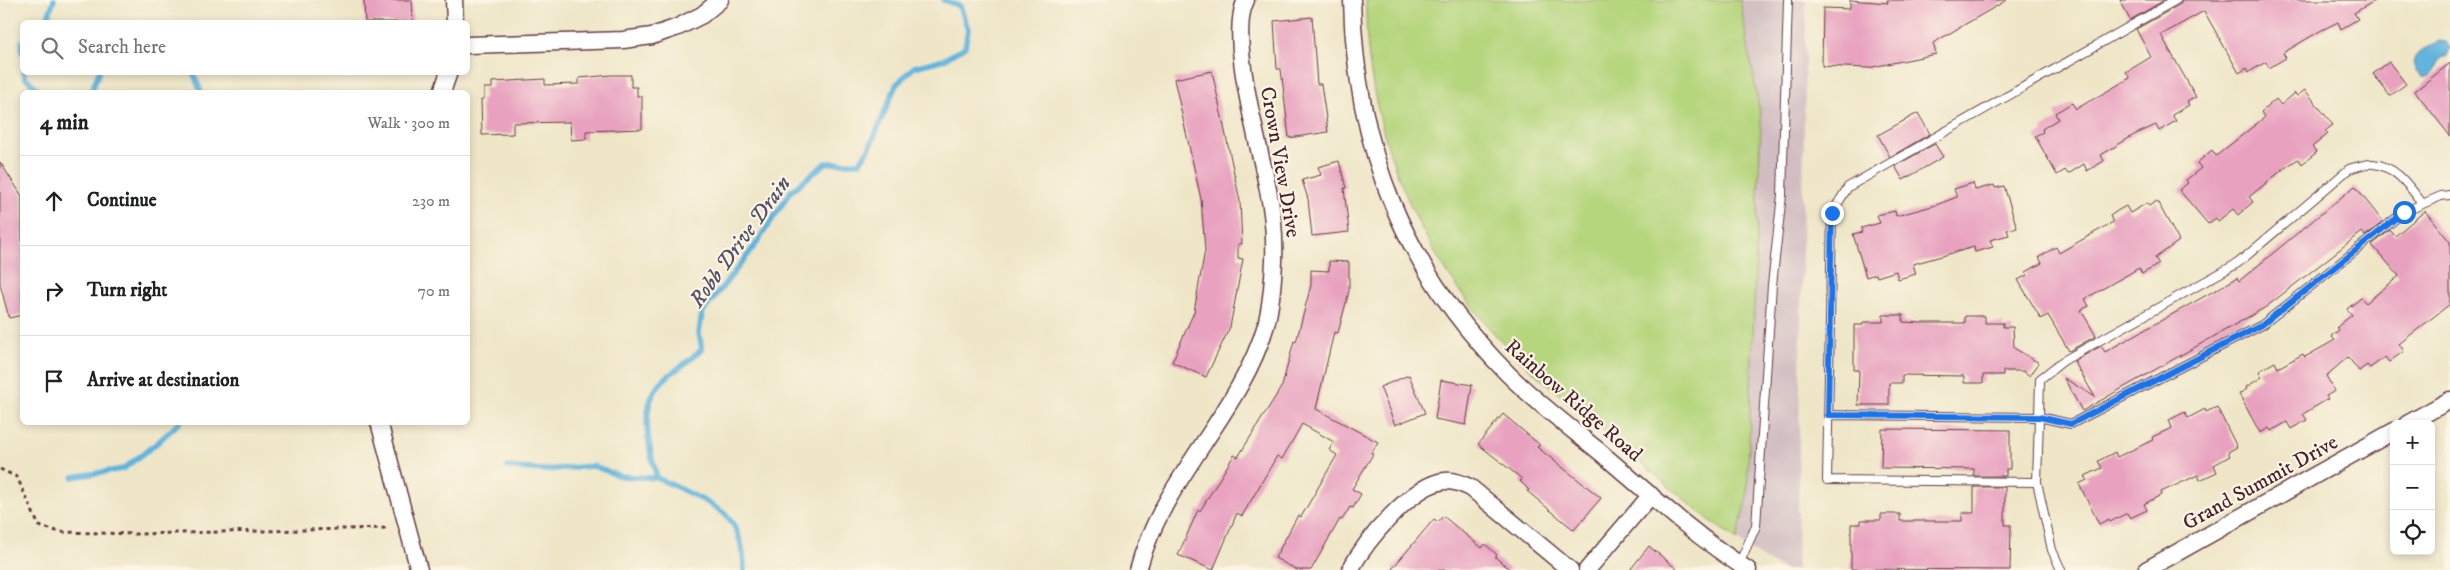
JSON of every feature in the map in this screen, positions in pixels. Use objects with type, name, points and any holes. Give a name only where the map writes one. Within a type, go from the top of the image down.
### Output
[{"type":"street","points":[[454,0],[455,20]]},
{"type":"street","points":[[470,44],[623,40],[652,36],[694,19],[720,0]]},
{"type":"street","name":"Crown View Drive","points":[[1138,570],[1168,497],[1235,394],[1266,325],[1274,262],[1274,228],[1246,83],[1240,33],[1242,9],[1246,0]]},
{"type":"street","name":"Rainbow Ridge Road","points":[[1352,0],[1356,74],[1365,121],[1385,188],[1421,264],[1446,302],[1508,375],[1684,523],[1743,567]]},
{"type":"street","points":[[443,90],[448,75]]},
{"type":"street","points":[[2414,420],[2450,400]]},
{"type":"street","points":[[380,425],[418,570]]},
{"type":"street","name":"Grand Summit Drive","points":[[2146,570],[2390,433]]},
{"type":"street","points":[[1350,570],[1378,531],[1416,493],[1430,484],[1445,480],[1458,482],[1471,488],[1570,570]]},
{"type":"street","points":[[1587,570],[1650,495]]},
{"type":"lane","points":[[1743,567],[1756,526],[1771,295],[1782,194],[1788,0]]},
{"type":"lane","points":[[2037,482],[1827,480],[1832,213],[1848,187],[2176,0]]},
{"type":"lane","points":[[2061,570],[2052,550],[2037,482],[2040,379],[2063,361],[2238,263],[2349,169],[2372,164],[2386,168],[2401,176],[2422,203]]},
{"type":"lane","points":[[1828,415],[2039,417],[2071,424],[2262,325],[2404,212],[2422,203],[2441,196],[2450,195]]},
{"type":"path","points":[[0,469],[17,477],[39,526],[60,532],[137,534],[387,528]]},
{"type":"shaded area","points":[[1740,0],[1806,0],[1797,570],[1786,570],[1763,559],[1737,540],[1747,496],[1761,120]]},
{"type":"green space","points":[[1366,0],[1740,0],[1761,120],[1747,496],[1737,540],[1691,505],[1565,400],[1515,355],[1485,323],[1458,289],[1434,252],[1414,213],[1397,172],[1383,130],[1373,87],[1367,44]]},
{"type":"water","points":[[2440,41],[2446,42],[2450,48],[2447,56],[2440,59],[2430,77],[2422,77],[2416,70],[2414,59],[2421,51]]},
{"type":"building","points":[[364,0],[412,0],[413,20],[365,20]]},
{"type":"building","points":[[1850,0],[1888,3],[1887,0],[2007,0],[1933,43],[1936,54],[1868,68],[1822,66],[1823,8],[1850,9]]},
{"type":"building","points":[[2120,0],[2165,0],[2130,20]]},
{"type":"building","points":[[2182,0],[2376,0],[2354,13],[2358,19],[2341,29],[2338,22],[2320,31],[2283,53],[2286,58],[2269,68],[2266,62],[2249,72],[2247,68],[2239,73],[2204,11],[2161,35],[2196,97],[2187,102],[2189,105],[2172,115],[2176,121],[2159,131],[2156,125],[2134,135],[2101,155],[2104,161],[2087,171],[2084,164],[2068,174],[2065,170],[2057,175],[2035,136],[2043,132],[2042,129],[2058,119],[2055,113],[2072,103],[2076,109],[2130,78],[2126,72],[2151,57],[2136,29],[2179,5]]},
{"type":"building","points":[[1312,17],[1317,84],[1321,84],[1328,132],[1289,138],[1281,69],[1277,69],[1274,21]]},
{"type":"building","points":[[2389,62],[2406,84],[2390,96],[2373,74]]},
{"type":"building","points":[[2450,63],[2450,136],[2415,91]]},
{"type":"building","points":[[1212,71],[1240,201],[1242,244],[1238,244],[1238,258],[1243,259],[1230,327],[1206,377],[1172,362],[1194,312],[1205,250],[1201,199],[1174,79]]},
{"type":"building","points":[[631,75],[631,87],[637,87],[637,96],[642,96],[642,129],[586,131],[586,139],[571,140],[570,122],[513,123],[513,134],[482,135],[481,99],[484,99],[484,88],[492,88],[492,82],[545,79],[545,85],[579,84],[579,78]]},
{"type":"building","points":[[2305,90],[2333,125],[2325,131],[2328,134],[2312,147],[2317,152],[2302,164],[2298,159],[2282,170],[2249,197],[2253,202],[2238,215],[2233,209],[2218,221],[2216,218],[2208,224],[2179,190],[2188,183],[2186,180],[2201,168],[2197,163],[2212,150],[2216,156],[2265,117],[2261,112],[2276,99],[2281,105],[2295,93],[2297,96]]},
{"type":"building","points":[[1918,113],[1930,134],[1890,157],[1878,135]]},
{"type":"building","points":[[1935,144],[1943,157],[1903,180],[1895,166]]},
{"type":"building","points":[[1339,161],[1346,188],[1344,188],[1349,232],[1312,236],[1308,199],[1302,180],[1321,175],[1318,167]]},
{"type":"building","points":[[0,162],[20,193],[20,315],[9,318],[0,284]]},
{"type":"building","points":[[1973,183],[1975,190],[1994,185],[1995,188],[2004,186],[2017,228],[2007,230],[2009,235],[1990,240],[1993,247],[1975,252],[1974,247],[1913,264],[1916,274],[1898,279],[1896,271],[1877,277],[1876,274],[1866,277],[1853,234],[1862,232],[1861,228],[1880,223],[1877,215],[1895,211],[1896,216],[1936,205],[1957,197],[1954,189]]},
{"type":"building","points":[[2355,186],[2383,222],[2365,236],[2362,232],[2266,307],[2082,411],[2064,378],[2095,397],[2074,361],[2101,346],[2105,352],[2237,278],[2239,281]]},
{"type":"building","points":[[2157,201],[2179,241],[2155,258],[2159,264],[2142,274],[2139,268],[2085,299],[2089,306],[2081,310],[2096,336],[2069,351],[2048,315],[2041,319],[2018,280],[2027,275],[2026,272],[2042,263],[2039,257],[2056,247],[2059,253],[2113,222],[2110,216],[2117,211],[2126,206],[2130,213],[2147,203],[2149,206]]},
{"type":"building","points":[[2425,211],[2450,242],[2450,304],[2399,344],[2404,351],[2389,362],[2385,357],[2370,368],[2367,365],[2359,371],[2348,357],[2326,376],[2335,391],[2326,396],[2328,399],[2303,414],[2307,420],[2291,429],[2287,422],[2271,431],[2269,428],[2260,433],[2239,394],[2262,377],[2259,371],[2275,362],[2278,368],[2303,354],[2305,357],[2335,340],[2331,336],[2339,330],[2337,327],[2352,315],[2347,309],[2361,298],[2366,303],[2399,276],[2372,245],[2390,230],[2395,236]]},
{"type":"building","points":[[1329,261],[1349,262],[1349,291],[1338,333],[1334,332],[1316,409],[1378,442],[1352,489],[1361,494],[1353,508],[1350,507],[1342,520],[1340,519],[1311,570],[1297,570],[1275,558],[1298,515],[1301,517],[1337,455],[1329,450],[1334,442],[1302,424],[1282,459],[1277,456],[1242,516],[1237,513],[1213,570],[1178,555],[1198,510],[1200,511],[1234,455],[1238,457],[1282,386],[1311,285],[1311,270],[1329,271]]},
{"type":"building","points":[[1883,315],[1903,315],[1903,322],[1922,323],[1965,323],[1965,316],[1985,316],[1985,323],[2003,323],[2003,327],[2013,327],[2014,348],[2039,363],[2030,376],[2023,371],[2003,371],[2003,375],[1983,375],[1983,383],[1964,383],[1964,376],[1902,375],[1902,383],[1889,383],[1889,405],[1858,405],[1859,370],[1854,370],[1854,325],[1863,325],[1863,322],[1883,322]]},
{"type":"building","points":[[1409,375],[1425,413],[1395,425],[1380,387]]},
{"type":"building","points":[[1441,380],[1472,385],[1466,425],[1435,419]]},
{"type":"building","points":[[2217,407],[2237,447],[2228,452],[2230,456],[2214,465],[2217,472],[2200,480],[2198,475],[2161,492],[2161,495],[2144,504],[2147,510],[2130,518],[2127,513],[2110,522],[2109,519],[2099,524],[2079,484],[2087,480],[2085,476],[2102,468],[2098,461],[2115,452],[2117,457],[2153,440],[2152,437],[2172,428],[2169,420],[2185,412],[2188,418],[2205,409],[2206,412]]},
{"type":"building","points":[[1503,414],[1540,445],[1537,447],[1601,498],[1574,530],[1527,491],[1529,490],[1520,481],[1522,479],[1478,444]]},
{"type":"building","points":[[1882,429],[2010,430],[2010,469],[2006,469],[2006,476],[1974,476],[1974,469],[1881,468]]},
{"type":"building","points":[[1974,487],[2005,487],[2005,525],[2011,525],[2010,570],[1851,569],[1851,524],[1861,524],[1861,520],[1881,520],[1881,514],[1900,514],[1900,521],[1962,521],[1962,513],[1974,513]]},
{"type":"building","points":[[1443,516],[1482,548],[1485,544],[1497,555],[1495,557],[1511,570],[1391,570],[1434,519],[1438,522]]},
{"type":"building","points":[[1649,546],[1678,570],[1630,570]]},
{"type":"waterway","points":[[47,20],[54,0]]},
{"type":"waterway","name":"Robb Drive Drain","points":[[744,570],[741,543],[729,518],[706,502],[657,478],[650,451],[647,424],[648,410],[652,398],[658,386],[668,376],[702,349],[699,333],[702,313],[754,247],[791,191],[826,163],[859,163],[869,149],[896,85],[914,67],[945,59],[965,47],[968,29],[960,6],[943,0]]},
{"type":"waterway","points":[[25,75],[39,90]]},
{"type":"waterway","points":[[92,90],[98,75]]},
{"type":"waterway","points":[[194,75],[200,90]]},
{"type":"waterway","points":[[73,477],[123,469],[177,425]]},
{"type":"waterway","points":[[507,467],[544,470],[593,466],[620,476],[657,478]]},
{"type":"route","points":[[1832,213],[1828,415],[2039,417],[2071,424],[2262,325],[2404,212]]}]
